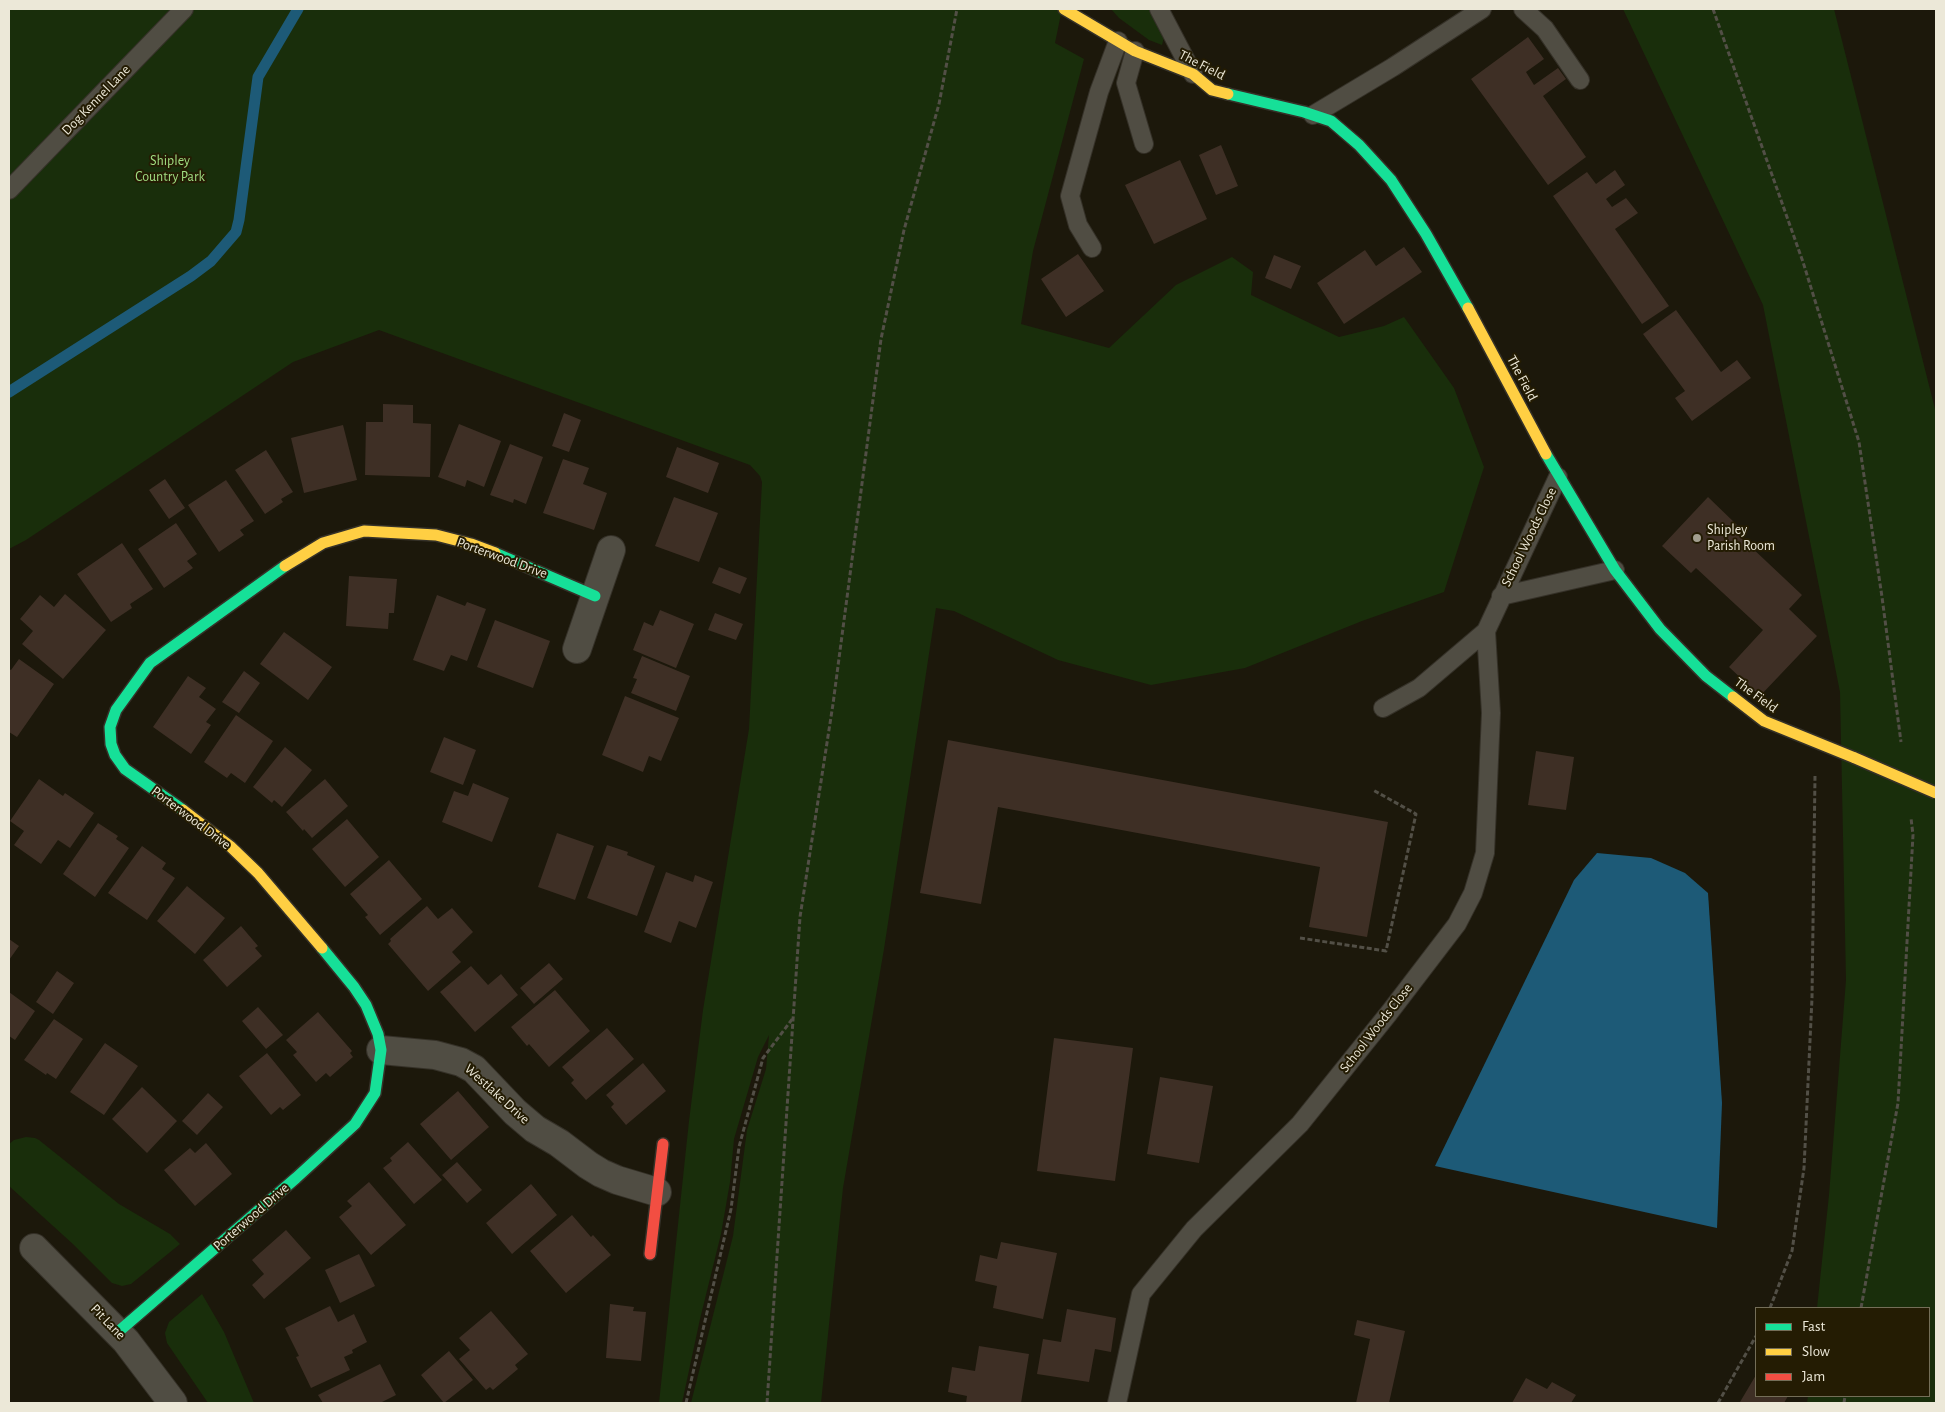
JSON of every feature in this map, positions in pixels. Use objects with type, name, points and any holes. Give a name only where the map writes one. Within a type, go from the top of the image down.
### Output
[{"type":"street","name":"The Field","points":[[1064,9],[1135,51],[1193,74],[1212,90],[1331,121],[1359,145],[1391,180],[1426,234],[1466,304],[1558,477],[1616,570],[1660,629],[1706,676],[1764,721],[1936,794]]},
{"type":"street","name":"Porterwood Drive","points":[[118,1332],[296,1178],[355,1124],[366,1111],[374,1092],[378,1076],[380,1050],[378,1034],[362,999],[335,962],[258,873],[230,846],[203,824],[125,769],[115,756],[111,744],[110,727],[116,710],[139,676],[162,653],[303,554],[323,543],[364,531],[436,535],[471,544],[512,559],[595,596]]},
{"type":"street","points":[[577,650],[611,550]]},
{"type":"street","name":"Westlake Drive","points":[[380,1050],[427,1054],[461,1062],[474,1069],[515,1112],[535,1129],[559,1143],[588,1165],[617,1180],[657,1192]]},
{"type":"street","points":[[650,1254],[663,1144]]},
{"type":"street","name":"Pit Lane","points":[[34,1248],[118,1332],[173,1403]]},
{"type":"lane","name":"Dog Kennel Lane","points":[[9,190],[184,9]]},
{"type":"lane","points":[[1159,9],[1193,74]]},
{"type":"lane","points":[[1313,115],[1393,67],[1482,9]]},
{"type":"lane","points":[[1523,9],[1545,28],[1580,80]]},
{"type":"lane","points":[[1092,248],[1078,225],[1070,196],[1100,92],[1118,41]]},
{"type":"lane","points":[[1135,51],[1126,83],[1144,144]]},
{"type":"lane","name":"School Woods Close","points":[[1117,1403],[1141,1294],[1194,1229],[1300,1124],[1457,924],[1473,893],[1485,853],[1490,713],[1486,631],[1558,477]]},
{"type":"lane","name":"School Woods Close","points":[[1501,596],[1616,570]]},
{"type":"lane","points":[[1383,708],[1418,688],[1486,631]]},
{"type":"path","points":[[767,1403],[800,917],[833,704],[881,339],[904,230],[939,104],[957,9]]},
{"type":"path","points":[[1712,9],[1803,262],[1859,442],[1902,746]]},
{"type":"path","points":[[1770,1307],[1792,1251],[1804,1168],[1812,998],[1815,743]]},
{"type":"path","points":[[1300,938],[1386,951],[1416,814],[1373,790]]},
{"type":"path","points":[[1861,1307],[1898,1102],[1913,834],[1911,815]]},
{"type":"path","points":[[686,1403],[730,1216],[739,1147],[763,1058],[793,1018]]},
{"type":"path","points":[[1718,1403],[1755,1338]]},
{"type":"green space","name":"Shipley Country Park","points":[[9,9],[1062,9],[1055,43],[1084,59],[1033,251],[1021,324],[1109,348],[1176,285],[1232,257],[1253,272],[1251,295],[1339,337],[1384,326],[1404,317],[1454,388],[1484,467],[1444,592],[1362,621],[1245,668],[1151,685],[1058,660],[954,611],[936,608],[884,949],[843,1188],[821,1403],[691,1403],[733,1236],[747,1130],[766,1069],[769,1035],[758,1057],[734,1139],[730,1182],[721,1234],[682,1403],[659,1403],[689,1121],[703,1010],[749,729],[762,482],[760,476],[750,465],[379,330],[293,362],[26,540],[9,549]]},
{"type":"green space","points":[[1111,9],[1152,9],[1164,37],[1162,45],[1149,40],[1119,18]]},
{"type":"green space","points":[[1623,9],[1834,9],[1936,413],[1936,1403],[1807,1403],[1808,1397],[1930,1397],[1930,1307],[1817,1307],[1829,1195],[1846,980],[1840,692],[1763,305]]},
{"type":"green space","points":[[26,1137],[39,1140],[119,1204],[170,1234],[180,1244],[131,1284],[122,1286],[112,1283],[74,1245],[9,1186],[9,1144],[14,1140]]},
{"type":"green space","points":[[202,1294],[224,1332],[254,1403],[208,1403],[167,1343],[165,1333],[169,1322]]},
{"type":"water","points":[[1597,853],[1651,858],[1685,873],[1708,893],[1722,1103],[1717,1228],[1435,1166],[1574,880]]},
{"type":"building","points":[[1528,37],[1544,59],[1526,72],[1534,85],[1558,68],[1566,79],[1543,96],[1586,157],[1548,185],[1471,79]]},
{"type":"building","points":[[1221,145],[1238,186],[1216,195],[1199,155]]},
{"type":"building","points":[[1180,160],[1207,219],[1154,244],[1125,185]]},
{"type":"building","points":[[1615,170],[1625,185],[1606,199],[1612,207],[1626,198],[1638,213],[1615,229],[1669,306],[1642,324],[1553,196],[1587,172],[1596,184]]},
{"type":"building","points":[[1404,247],[1422,272],[1344,324],[1317,283],[1365,250],[1376,266]]},
{"type":"building","points":[[1078,254],[1104,291],[1066,317],[1041,279]]},
{"type":"building","points":[[1274,255],[1301,266],[1291,289],[1265,278]]},
{"type":"building","points":[[1676,310],[1721,372],[1737,360],[1751,378],[1692,421],[1675,398],[1685,391],[1643,334]]},
{"type":"building","points":[[383,404],[413,405],[413,423],[431,424],[430,477],[365,475],[366,422],[383,422]]},
{"type":"building","points":[[564,413],[581,420],[569,452],[552,446]]},
{"type":"building","points":[[459,424],[501,441],[484,487],[467,480],[465,487],[438,477]]},
{"type":"building","points":[[343,425],[357,480],[304,493],[291,438]]},
{"type":"building","points":[[510,444],[543,457],[526,504],[514,499],[513,503],[490,495]]},
{"type":"building","points":[[677,447],[719,463],[708,493],[666,477]]},
{"type":"building","points":[[266,450],[293,492],[281,499],[283,502],[265,514],[235,470]]},
{"type":"building","points":[[563,459],[589,468],[583,484],[607,493],[594,530],[543,513]]},
{"type":"building","points":[[165,479],[185,508],[169,519],[149,490]]},
{"type":"building","points":[[226,480],[254,521],[240,530],[244,535],[219,552],[188,505]]},
{"type":"building","points":[[674,497],[718,513],[699,562],[655,546]]},
{"type":"building","points":[[1708,497],[1737,525],[1732,529],[1802,595],[1789,609],[1817,636],[1760,696],[1729,667],[1763,630],[1696,568],[1691,573],[1662,546]]},
{"type":"building","points":[[176,523],[197,554],[187,561],[193,568],[164,588],[138,549]]},
{"type":"building","points":[[122,543],[153,589],[130,604],[132,608],[111,622],[77,574]]},
{"type":"building","points":[[719,567],[747,578],[740,594],[712,583]]},
{"type":"building","points":[[349,576],[397,579],[394,613],[389,613],[388,629],[346,626]]},
{"type":"building","points":[[65,594],[106,630],[63,679],[22,644],[33,631],[20,619],[40,595],[54,607]]},
{"type":"building","points":[[437,595],[465,606],[467,602],[486,609],[467,661],[451,655],[444,671],[413,660]]},
{"type":"building","points":[[660,610],[694,624],[676,668],[633,650],[644,622],[653,626]]},
{"type":"building","points":[[715,613],[743,624],[736,640],[708,630]]},
{"type":"building","points":[[495,620],[550,641],[533,688],[477,667]]},
{"type":"building","points":[[284,632],[332,667],[308,700],[260,664]]},
{"type":"building","points":[[642,656],[690,676],[676,711],[631,693],[637,679],[633,678]]},
{"type":"building","points":[[19,659],[54,684],[17,737],[9,732],[9,669],[11,670]]},
{"type":"building","points":[[244,671],[260,683],[239,713],[222,702]]},
{"type":"building","points":[[188,676],[206,688],[199,697],[216,709],[206,722],[211,725],[191,754],[153,727]]},
{"type":"building","points":[[625,696],[679,718],[661,761],[649,756],[643,772],[602,755]]},
{"type":"building","points":[[236,715],[273,741],[245,783],[231,773],[227,778],[204,762]]},
{"type":"building","points":[[444,737],[476,750],[463,785],[430,772]]},
{"type":"building","points":[[948,740],[1388,822],[1367,937],[1309,927],[1320,867],[998,807],[981,904],[920,893]]},
{"type":"building","points":[[285,747],[312,770],[282,807],[274,800],[272,803],[253,787]]},
{"type":"building","points":[[1536,751],[1574,757],[1566,810],[1528,805]]},
{"type":"building","points":[[39,779],[63,796],[65,793],[94,813],[70,848],[58,840],[41,864],[14,845],[24,831],[10,821]]},
{"type":"building","points":[[325,779],[348,806],[312,838],[286,812]]},
{"type":"building","points":[[473,783],[509,798],[492,842],[442,822],[454,791],[468,796]]},
{"type":"building","points":[[347,819],[379,857],[345,887],[312,849]]},
{"type":"building","points":[[98,823],[118,836],[116,839],[129,848],[95,897],[63,874]]},
{"type":"building","points":[[557,833],[594,846],[575,900],[538,887]]},
{"type":"building","points":[[607,845],[628,852],[627,855],[655,866],[637,916],[587,898]]},
{"type":"building","points":[[142,846],[166,863],[162,869],[175,878],[147,920],[108,893]]},
{"type":"building","points":[[389,860],[422,899],[380,935],[365,917],[368,915],[350,894]]},
{"type":"building","points":[[666,872],[693,882],[695,875],[713,882],[696,928],[679,921],[671,943],[644,932]]},
{"type":"building","points":[[187,886],[225,918],[195,954],[157,921]]},
{"type":"building","points":[[427,906],[438,919],[452,908],[473,932],[452,952],[461,962],[428,991],[388,944],[391,941],[390,939]]},
{"type":"building","points":[[241,926],[258,946],[255,948],[262,956],[227,987],[203,960]]},
{"type":"building","points":[[9,939],[19,946],[9,960]]},
{"type":"building","points":[[549,963],[563,979],[534,1004],[520,988]]},
{"type":"building","points":[[471,966],[488,985],[501,974],[518,995],[475,1032],[440,992]]},
{"type":"building","points":[[57,971],[74,983],[53,1014],[36,1002]]},
{"type":"building","points":[[555,990],[590,1031],[549,1067],[511,1027]]},
{"type":"building","points":[[9,992],[35,1011],[15,1040],[9,1036]]},
{"type":"building","points":[[258,1007],[283,1035],[266,1049],[242,1021]]},
{"type":"building","points":[[318,1012],[352,1051],[350,1053],[353,1057],[330,1077],[326,1073],[316,1082],[293,1055],[297,1052],[286,1040]]},
{"type":"building","points":[[54,1019],[83,1039],[56,1079],[47,1073],[46,1075],[24,1060]]},
{"type":"building","points":[[607,1028],[634,1059],[586,1100],[571,1083],[574,1080],[562,1067]]},
{"type":"building","points":[[1054,1038],[1133,1048],[1115,1181],[1037,1171]]},
{"type":"building","points":[[105,1043],[138,1066],[104,1115],[70,1092]]},
{"type":"building","points":[[267,1053],[301,1095],[283,1110],[280,1107],[271,1115],[239,1076]]},
{"type":"building","points":[[643,1063],[666,1091],[626,1125],[611,1107],[614,1104],[606,1095]]},
{"type":"building","points":[[1160,1077],[1213,1086],[1199,1163],[1147,1154]]},
{"type":"building","points":[[142,1087],[177,1121],[147,1153],[112,1119]]},
{"type":"building","points":[[458,1091],[489,1127],[451,1160],[420,1124]]},
{"type":"building","points":[[208,1093],[223,1107],[197,1135],[182,1121]]},
{"type":"building","points":[[408,1142],[442,1180],[414,1204],[383,1168],[392,1161],[390,1158]]},
{"type":"building","points":[[206,1143],[232,1174],[195,1206],[164,1170],[190,1148],[195,1153]]},
{"type":"building","points":[[457,1162],[482,1190],[467,1203],[442,1175]]},
{"type":"building","points":[[369,1182],[406,1225],[371,1255],[339,1217],[352,1206],[347,1201]]},
{"type":"building","points":[[531,1184],[557,1215],[512,1254],[486,1223]]},
{"type":"building","points":[[572,1215],[591,1237],[593,1235],[611,1255],[566,1293],[530,1251]]},
{"type":"building","points":[[286,1230],[311,1258],[264,1299],[252,1285],[264,1274],[252,1260]]},
{"type":"building","points":[[1001,1242],[1057,1253],[1043,1319],[993,1308],[997,1286],[975,1281],[980,1255],[997,1259]]},
{"type":"building","points":[[359,1254],[375,1286],[340,1303],[325,1270]]},
{"type":"building","points":[[610,1304],[634,1307],[633,1311],[646,1312],[641,1361],[606,1358]]},
{"type":"building","points":[[330,1306],[338,1322],[354,1314],[367,1342],[352,1350],[353,1353],[344,1357],[350,1370],[311,1388],[296,1357],[299,1356],[285,1328]]},
{"type":"building","points":[[1067,1309],[1116,1318],[1111,1352],[1095,1349],[1089,1382],[1037,1374],[1043,1339],[1061,1342]]},
{"type":"building","points":[[491,1311],[528,1354],[515,1365],[518,1369],[493,1390],[490,1387],[486,1390],[459,1359],[470,1350],[459,1338]]},
{"type":"building","points":[[1357,1320],[1405,1331],[1389,1403],[1356,1403],[1370,1339],[1354,1335]]},
{"type":"building","points":[[979,1346],[1029,1354],[1021,1403],[966,1403],[967,1396],[948,1392],[952,1367],[975,1371]]},
{"type":"building","points":[[449,1351],[473,1380],[444,1403],[421,1375]]},
{"type":"building","points":[[380,1364],[396,1395],[380,1403],[323,1403],[318,1395]]},
{"type":"building","points":[[1755,1377],[1755,1397],[1787,1397],[1784,1403],[1740,1402]]},
{"type":"building","points":[[1526,1378],[1547,1389],[1552,1382],[1576,1395],[1571,1403],[1512,1403]]},
{"type":"waterway","points":[[9,392],[191,276],[211,261],[236,232],[258,77],[298,9]]},
{"type":"traffic: fast","points":[[1228,94],[1304,112],[1331,121],[1359,145],[1391,180],[1426,234],[1468,308]]},
{"type":"traffic: fast","points":[[1546,454],[1615,570],[1660,629],[1706,676],[1733,697]]},
{"type":"traffic: fast","points":[[495,553],[595,596]]},
{"type":"traffic: fast","points":[[183,810],[125,769],[115,755],[111,744],[110,727],[116,710],[150,663],[285,566]]},
{"type":"traffic: fast","points":[[118,1332],[296,1178],[355,1124],[375,1093],[381,1050],[378,1034],[366,1005],[322,948]]},
{"type":"traffic: slow","points":[[1064,9],[1135,51],[1193,74],[1212,90],[1228,94]]},
{"type":"traffic: slow","points":[[1468,308],[1546,454]]},
{"type":"traffic: slow","points":[[285,566],[323,543],[364,531],[436,535],[471,544],[495,553]]},
{"type":"traffic: slow","points":[[1733,697],[1764,721],[1855,758]]},
{"type":"traffic: slow","points":[[1855,758],[1936,793]]},
{"type":"traffic: slow","points":[[183,810],[230,846],[258,873],[322,948]]},
{"type":"traffic: jam","points":[[650,1254],[663,1144]]},
{"type":"place","name":"Shipley Parish Room","points":[[1697,538]]}]
